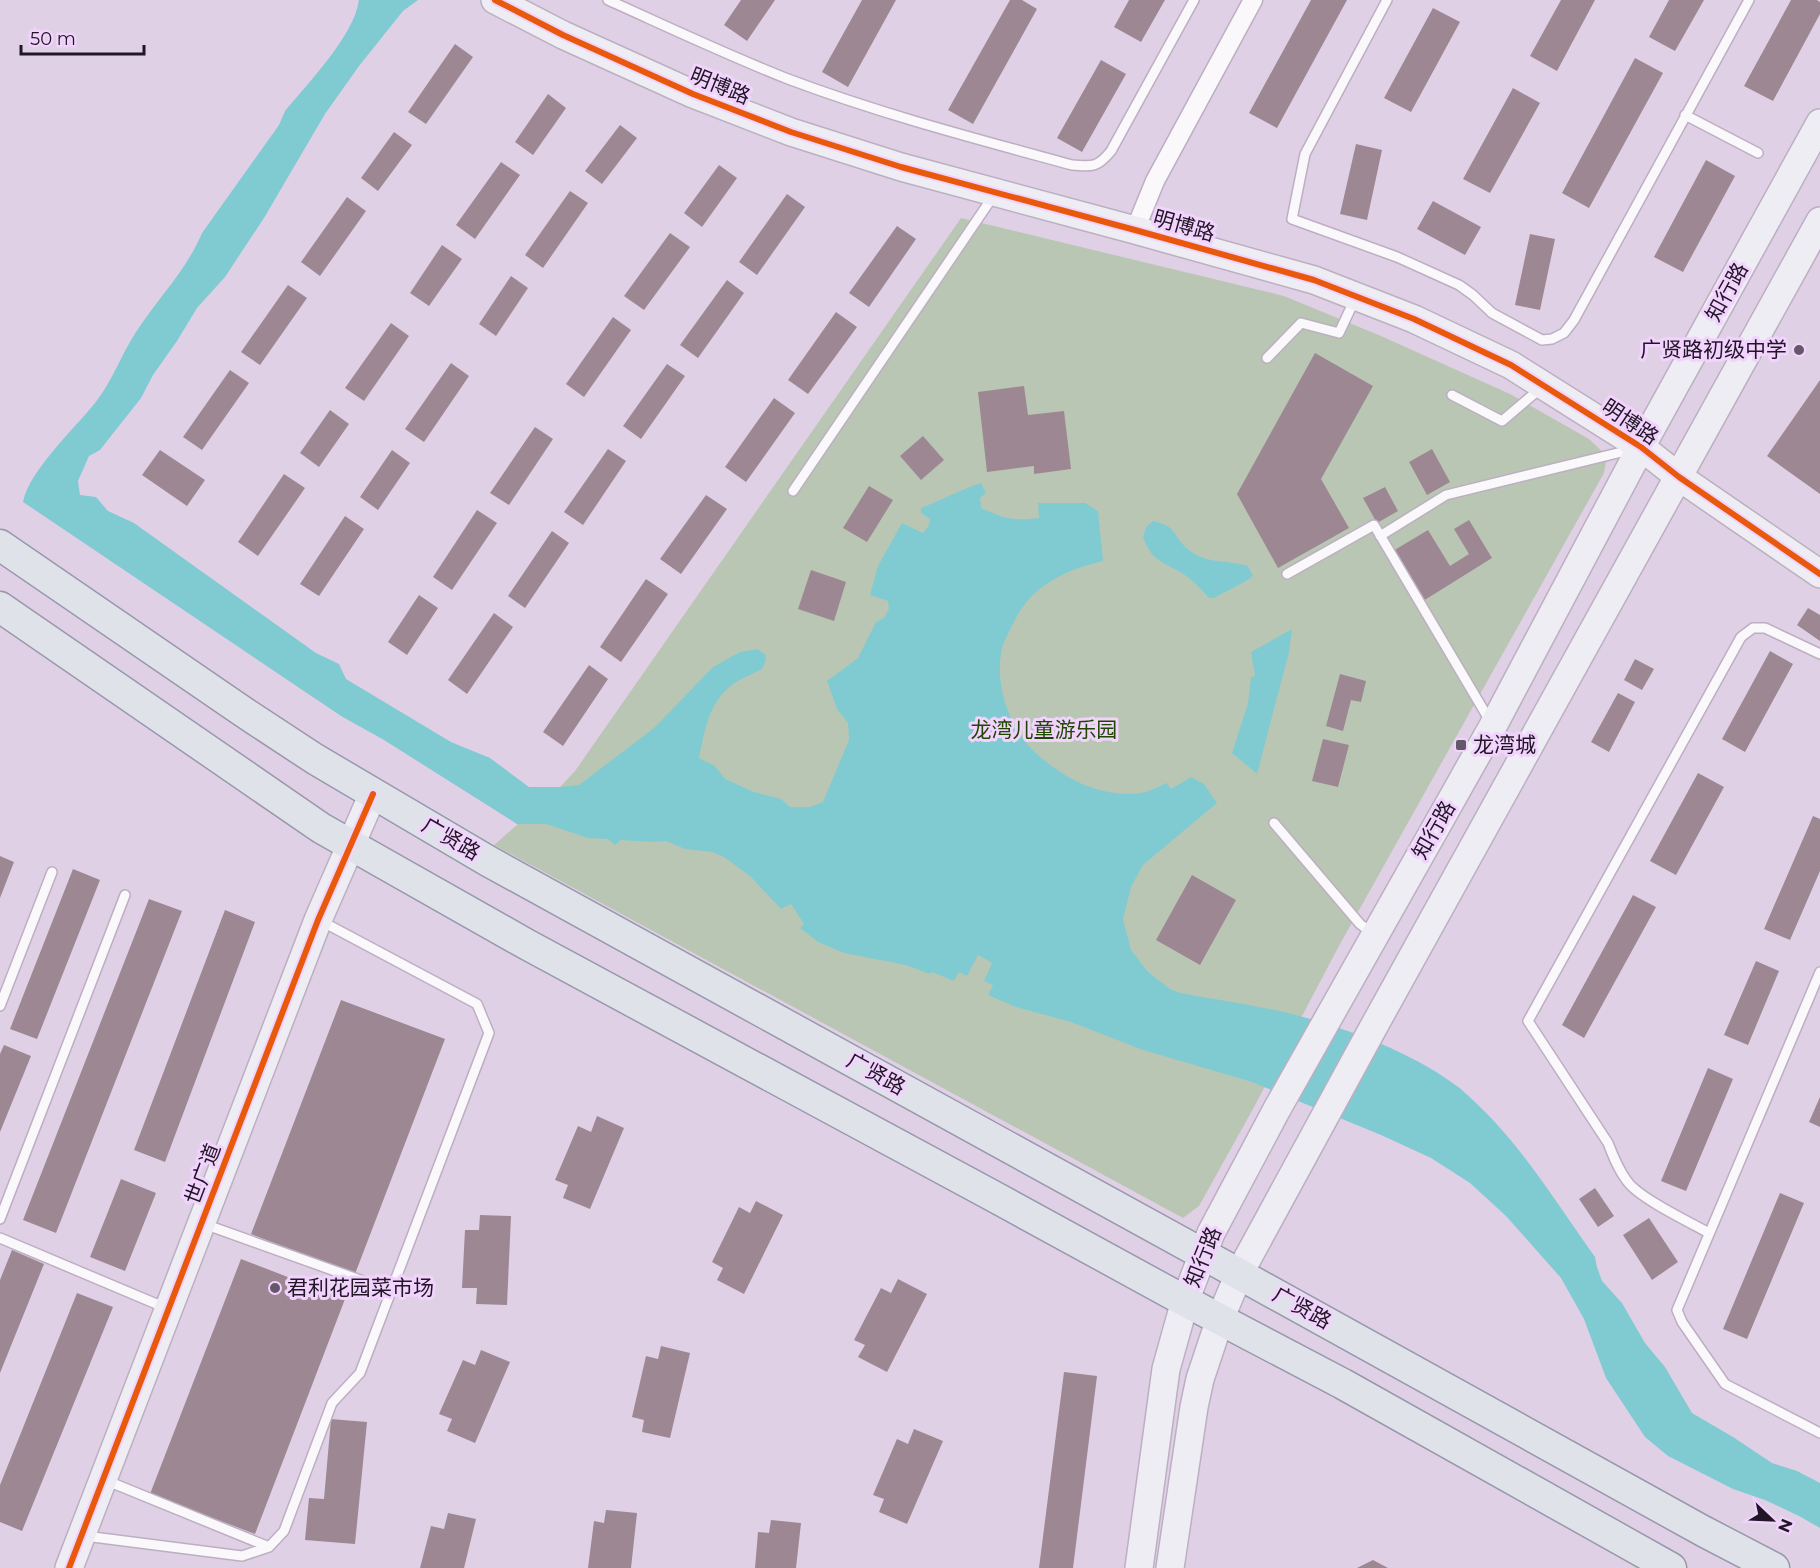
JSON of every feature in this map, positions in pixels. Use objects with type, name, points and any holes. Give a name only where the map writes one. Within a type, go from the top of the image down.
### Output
[{"type":"main road","name":"明博路","points":[[495,0],[563,35],[693,94],[791,132],[901,167],[1314,280],[1414,319],[1511,365],[1641,447],[1680,477],[1820,574]]},
{"type":"main road","name":"知行路","points":[[1139,1568],[1166,1369],[1185,1301],[1211,1233],[1277,1109],[1493,726],[1641,447],[1820,123]]},
{"type":"main road","name":"知行路","points":[[1170,1568],[1194,1407],[1205,1361],[1239,1274],[1820,221]]},
{"type":"main road","name":"广贤路","points":[[0,545],[315,759],[488,861],[1774,1568]]},
{"type":"main road","points":[[0,607],[321,828],[525,944],[1343,1384],[1671,1568]]},
{"type":"main road","name":"世广道","points":[[69,1568],[318,920],[373,794]]},
{"type":"street","points":[[1135,230],[1155,181],[1253,0]]},
{"type":"lane","points":[[608,0],[789,79],[952,132],[1072,165],[1090,167],[1102,162],[1111,151],[1194,0]]},
{"type":"lane","points":[[1386,0],[1305,154],[1292,219],[1397,257],[1458,285],[1473,295],[1492,313],[1542,340],[1552,339],[1564,333],[1574,320],[1749,0]]},
{"type":"lane","points":[[1685,115],[1758,153]]},
{"type":"lane","points":[[793,491],[995,193]]},
{"type":"lane","points":[[1267,358],[1300,323],[1339,333],[1356,297]]},
{"type":"lane","points":[[1452,395],[1502,421],[1544,386]]},
{"type":"lane","points":[[1380,536],[1446,495],[1641,447]]},
{"type":"lane","points":[[1287,574],[1374,525],[1493,726]]},
{"type":"lane","points":[[1709,1233],[1644,1196],[1628,1183],[1608,1143],[1528,1021],[1741,637],[1753,628],[1765,628],[1820,654]]},
{"type":"lane","points":[[1274,823],[1360,924],[1374,935]]},
{"type":"lane","points":[[0,1006],[52,872]]},
{"type":"lane","points":[[0,1219],[125,895]]},
{"type":"lane","points":[[81,1536],[242,1556],[269,1547],[284,1531],[332,1403],[360,1373],[489,1033],[477,1004],[318,920]]},
{"type":"lane","points":[[1820,972],[1677,1310],[1682,1322],[1725,1384],[1820,1433]]},
{"type":"lane","points":[[202,1222],[391,1291]]},
{"type":"lane","points":[[0,1238],[169,1308]]},
{"type":"lane","points":[[103,1479],[269,1547]]},
{"type":"green space","name":"龙湾儿童游乐园","points":[[961,218],[1284,296],[1381,336],[1510,394],[1589,439],[1607,456],[1604,473],[1340,944],[1253,1109],[1199,1206],[1183,1218],[494,845],[575,771]]},
{"type":"shaded area","points":[[359,0],[418,0],[403,11],[359,66],[325,114],[264,218],[225,277],[197,308],[153,375],[141,398],[100,450],[89,456],[78,481],[80,495],[96,497],[108,511],[134,523],[316,653],[339,664],[346,679],[451,742],[490,758],[529,787],[579,785],[654,728],[713,667],[740,652],[757,649],[765,654],[766,660],[762,669],[733,684],[718,700],[709,718],[699,758],[715,766],[725,779],[754,792],[781,799],[790,807],[809,807],[823,802],[849,740],[848,723],[837,709],[827,681],[858,658],[876,622],[884,618],[889,609],[888,601],[870,595],[878,566],[902,523],[923,533],[930,519],[921,513],[921,508],[981,483],[986,493],[980,498],[981,508],[1009,518],[1039,518],[1038,503],[1085,503],[1098,511],[1103,561],[1075,569],[1058,577],[1041,588],[1027,602],[1015,619],[1003,645],[1001,682],[1011,719],[1024,740],[1040,757],[1068,777],[1098,790],[1130,794],[1144,792],[1167,783],[1171,789],[1191,777],[1204,784],[1217,803],[1143,865],[1131,887],[1123,919],[1131,950],[1148,972],[1170,989],[1180,993],[1278,1011],[1334,1026],[1397,1051],[1460,1088],[1492,1119],[1539,1176],[1595,1257],[1602,1281],[1622,1303],[1645,1343],[1665,1367],[1692,1413],[1772,1463],[1797,1471],[1820,1483],[1820,1528],[1765,1500],[1733,1489],[1668,1456],[1645,1437],[1606,1378],[1584,1319],[1561,1278],[1506,1216],[1470,1183],[1431,1158],[1252,1082],[1143,1050],[1071,1022],[1016,1007],[988,995],[993,985],[984,981],[992,963],[978,955],[967,976],[959,972],[954,981],[906,965],[844,953],[818,942],[800,928],[804,924],[791,904],[781,909],[750,876],[724,857],[712,852],[685,849],[666,841],[621,840],[615,845],[608,839],[588,838],[546,824],[517,824],[384,740],[341,716],[23,502],[27,490],[43,464],[101,395],[136,332],[180,272],[202,233],[279,125],[285,111],[339,44],[349,29]]},
{"type":"shaded area","points":[[1153,521],[1172,529],[1184,546],[1203,558],[1248,566],[1253,576],[1214,598],[1209,598],[1188,577],[1157,559],[1149,551],[1143,537],[1146,527]]},
{"type":"shaded area","points":[[1292,629],[1289,652],[1257,774],[1232,753],[1248,703],[1251,677],[1255,676],[1251,652]]},
{"type":"building","points":[[741,0],[775,0],[747,41],[724,25]]},
{"type":"building","points":[[862,0],[896,0],[848,87],[822,72]]},
{"type":"building","points":[[1010,0],[1022,0],[1037,9],[973,124],[948,110]]},
{"type":"building","points":[[1129,0],[1165,0],[1141,42],[1114,27]]},
{"type":"building","points":[[1311,0],[1347,0],[1277,128],[1249,113]]},
{"type":"building","points":[[1561,0],[1595,0],[1557,71],[1530,56]]},
{"type":"building","points":[[1669,0],[1704,0],[1675,51],[1649,37]]},
{"type":"building","points":[[1791,0],[1817,0],[1820,2],[1820,14],[1773,101],[1744,86]]},
{"type":"building","points":[[1433,8],[1460,22],[1411,112],[1384,98]]},
{"type":"building","points":[[455,44],[473,57],[426,124],[408,112]]},
{"type":"building","points":[[1635,58],[1663,73],[1589,208],[1562,193]]},
{"type":"building","points":[[1101,60],[1126,74],[1082,152],[1057,138]]},
{"type":"building","points":[[1513,88],[1540,103],[1490,193],[1463,179]]},
{"type":"building","points":[[548,94],[566,108],[533,155],[515,142]]},
{"type":"building","points":[[620,125],[637,138],[602,184],[585,171]]},
{"type":"building","points":[[394,132],[412,145],[378,191],[361,178]]},
{"type":"building","points":[[1356,144],[1382,150],[1367,220],[1340,214]]},
{"type":"building","points":[[1706,160],[1735,176],[1683,272],[1654,257]]},
{"type":"building","points":[[501,162],[520,175],[475,239],[456,225]]},
{"type":"building","points":[[719,165],[737,178],[702,227],[684,213]]},
{"type":"building","points":[[570,191],[588,203],[543,268],[525,255]]},
{"type":"building","points":[[787,194],[805,207],[757,275],[739,262]]},
{"type":"building","points":[[347,197],[366,211],[320,276],[301,262]]},
{"type":"building","points":[[1433,201],[1481,227],[1465,255],[1417,229]]},
{"type":"building","points":[[897,226],[916,239],[869,307],[849,293]]},
{"type":"building","points":[[670,233],[690,247],[644,310],[624,296]]},
{"type":"building","points":[[1530,234],[1555,239],[1540,310],[1515,305]]},
{"type":"building","points":[[442,245],[462,259],[429,306],[410,293]]},
{"type":"building","points":[[511,276],[528,288],[496,336],[479,324]]},
{"type":"building","points":[[727,280],[744,293],[698,358],[680,345]]},
{"type":"building","points":[[288,285],[307,298],[260,365],[241,352]]},
{"type":"building","points":[[836,312],[857,327],[808,394],[788,380]]},
{"type":"building","points":[[613,317],[631,330],[584,397],[566,384]]},
{"type":"building","points":[[391,323],[409,336],[364,401],[345,388]]},
{"type":"building","points":[[1315,353],[1373,386],[1321,479],[1349,528],[1278,568],[1237,494]]},
{"type":"building","points":[[451,363],[469,376],[424,442],[405,429]]},
{"type":"building","points":[[667,364],[685,376],[641,439],[623,426]]},
{"type":"building","points":[[230,370],[249,383],[202,450],[183,437]]},
{"type":"building","points":[[1820,380],[1820,494],[1767,456]]},
{"type":"building","points":[[1024,386],[1028,415],[1064,411],[1071,469],[1034,474],[1034,466],[987,472],[978,392]]},
{"type":"building","points":[[774,398],[795,413],[746,482],[725,467]]},
{"type":"building","points":[[330,410],[349,424],[319,467],[300,453]]},
{"type":"building","points":[[535,427],[553,439],[509,505],[490,493]]},
{"type":"building","points":[[923,436],[944,460],[921,480],[900,456]]},
{"type":"building","points":[[608,449],[626,461],[583,525],[564,512]]},
{"type":"building","points":[[1432,449],[1450,482],[1427,495],[1409,462]]},
{"type":"building","points":[[160,450],[205,480],[187,506],[142,475]]},
{"type":"building","points":[[392,450],[410,463],[378,510],[360,497]]},
{"type":"building","points":[[284,474],[305,488],[258,556],[238,542]]},
{"type":"building","points":[[869,486],[893,500],[867,542],[843,528]]},
{"type":"building","points":[[1385,487],[1398,511],[1377,523],[1363,498]]},
{"type":"building","points":[[706,495],[727,509],[681,574],[660,559]]},
{"type":"building","points":[[477,510],[497,523],[452,590],[433,577]]},
{"type":"building","points":[[345,516],[364,529],[319,596],[300,584]]},
{"type":"building","points":[[1469,520],[1492,558],[1423,601],[1393,551],[1428,530],[1450,566],[1469,554],[1454,529]]},
{"type":"building","points":[[552,531],[569,543],[525,608],[508,596]]},
{"type":"building","points":[[811,570],[846,582],[834,621],[798,609]]},
{"type":"building","points":[[646,579],[668,594],[621,662],[600,647]]},
{"type":"building","points":[[419,595],[438,608],[407,655],[388,642]]},
{"type":"building","points":[[1808,608],[1820,615],[1820,641],[1797,625]]},
{"type":"building","points":[[494,613],[513,627],[467,694],[448,680]]},
{"type":"building","points":[[1770,651],[1793,664],[1745,752],[1722,739]]},
{"type":"building","points":[[1635,659],[1654,669],[1642,690],[1624,680]]},
{"type":"building","points":[[589,665],[608,679],[563,746],[543,732]]},
{"type":"building","points":[[1340,674],[1366,681],[1361,702],[1351,700],[1343,731],[1326,726]]},
{"type":"building","points":[[1618,693],[1635,702],[1609,752],[1591,742]]},
{"type":"building","points":[[1323,739],[1349,745],[1338,787],[1312,781]]},
{"type":"building","points":[[1698,773],[1724,787],[1676,875],[1650,861]]},
{"type":"building","points":[[1813,816],[1820,819],[1820,871],[1790,940],[1764,929]]},
{"type":"building","points":[[0,856],[14,862],[0,898]]},
{"type":"building","points":[[73,869],[100,880],[37,1039],[10,1029]]},
{"type":"building","points":[[1192,875],[1236,900],[1200,965],[1156,940]]},
{"type":"building","points":[[1633,895],[1656,907],[1584,1038],[1562,1025]]},
{"type":"building","points":[[149,899],[182,911],[56,1233],[23,1220]]},
{"type":"building","points":[[225,910],[255,922],[165,1162],[134,1150]]},
{"type":"building","points":[[1756,961],[1779,971],[1748,1045],[1724,1035]]},
{"type":"building","points":[[341,1000],[445,1039],[355,1274],[251,1234]]},
{"type":"building","points":[[4,1045],[31,1056],[0,1132],[0,1054]]},
{"type":"building","points":[[1708,1068],[1733,1079],[1686,1191],[1661,1181]]},
{"type":"building","points":[[1820,1097],[1820,1127],[1809,1122]]},
{"type":"building","points":[[597,1116],[624,1128],[590,1209],[563,1198],[568,1185],[555,1180],[578,1126],[591,1132]]},
{"type":"building","points":[[121,1179],[156,1193],[125,1271],[90,1257]]},
{"type":"building","points":[[1595,1188],[1614,1216],[1598,1227],[1579,1199]]},
{"type":"building","points":[[1780,1193],[1804,1203],[1747,1339],[1723,1329]]},
{"type":"building","points":[[756,1201],[783,1215],[744,1294],[717,1280],[723,1268],[712,1262],[739,1207],[750,1213]]},
{"type":"building","points":[[480,1215],[511,1216],[507,1305],[476,1304],[477,1288],[462,1288],[465,1230],[479,1230]]},
{"type":"building","points":[[1649,1218],[1678,1262],[1652,1280],[1623,1235]]},
{"type":"building","points":[[12,1250],[44,1264],[0,1373],[0,1280]]},
{"type":"building","points":[[241,1259],[345,1299],[255,1534],[150,1494]]},
{"type":"building","points":[[898,1279],[927,1294],[887,1372],[858,1357],[865,1345],[854,1340],[881,1288],[891,1293]]},
{"type":"building","points":[[77,1293],[113,1307],[22,1531],[0,1522],[0,1485]]},
{"type":"building","points":[[661,1346],[690,1353],[670,1438],[642,1432],[644,1420],[632,1417],[646,1356],[658,1359]]},
{"type":"building","points":[[481,1350],[510,1362],[475,1443],[447,1431],[452,1419],[439,1414],[463,1360],[475,1365]]},
{"type":"building","points":[[1064,1372],[1097,1376],[1073,1568],[1039,1568]]},
{"type":"building","points":[[331,1419],[367,1422],[355,1544],[305,1540],[309,1498],[324,1499]]},
{"type":"building","points":[[914,1429],[943,1441],[907,1524],[879,1512],[884,1499],[873,1495],[897,1439],[908,1444]]},
{"type":"building","points":[[606,1510],[637,1513],[631,1568],[588,1568],[594,1521],[604,1523]]},
{"type":"building","points":[[448,1513],[476,1519],[464,1568],[420,1568],[431,1526],[444,1529]]},
{"type":"building","points":[[771,1520],[801,1523],[796,1568],[755,1568],[758,1532],[769,1533]]},
{"type":"building","points":[[1373,1560],[1388,1568],[1357,1568]]},
{"type":"cycle path","points":[[495,0],[563,35],[693,94],[791,132],[901,167],[1314,280],[1414,319],[1511,365],[1641,447],[1679,477],[1820,574]]},
{"type":"cycle path","points":[[69,1568],[318,920],[373,794]]},
{"type":"place","name":"广贤路初级中学","points":[[1799,350]]},
{"type":"place","name":"龙湾城","points":[[1461,745]]},
{"type":"place","name":"君利花园菜市场","points":[[275,1288]]}]
